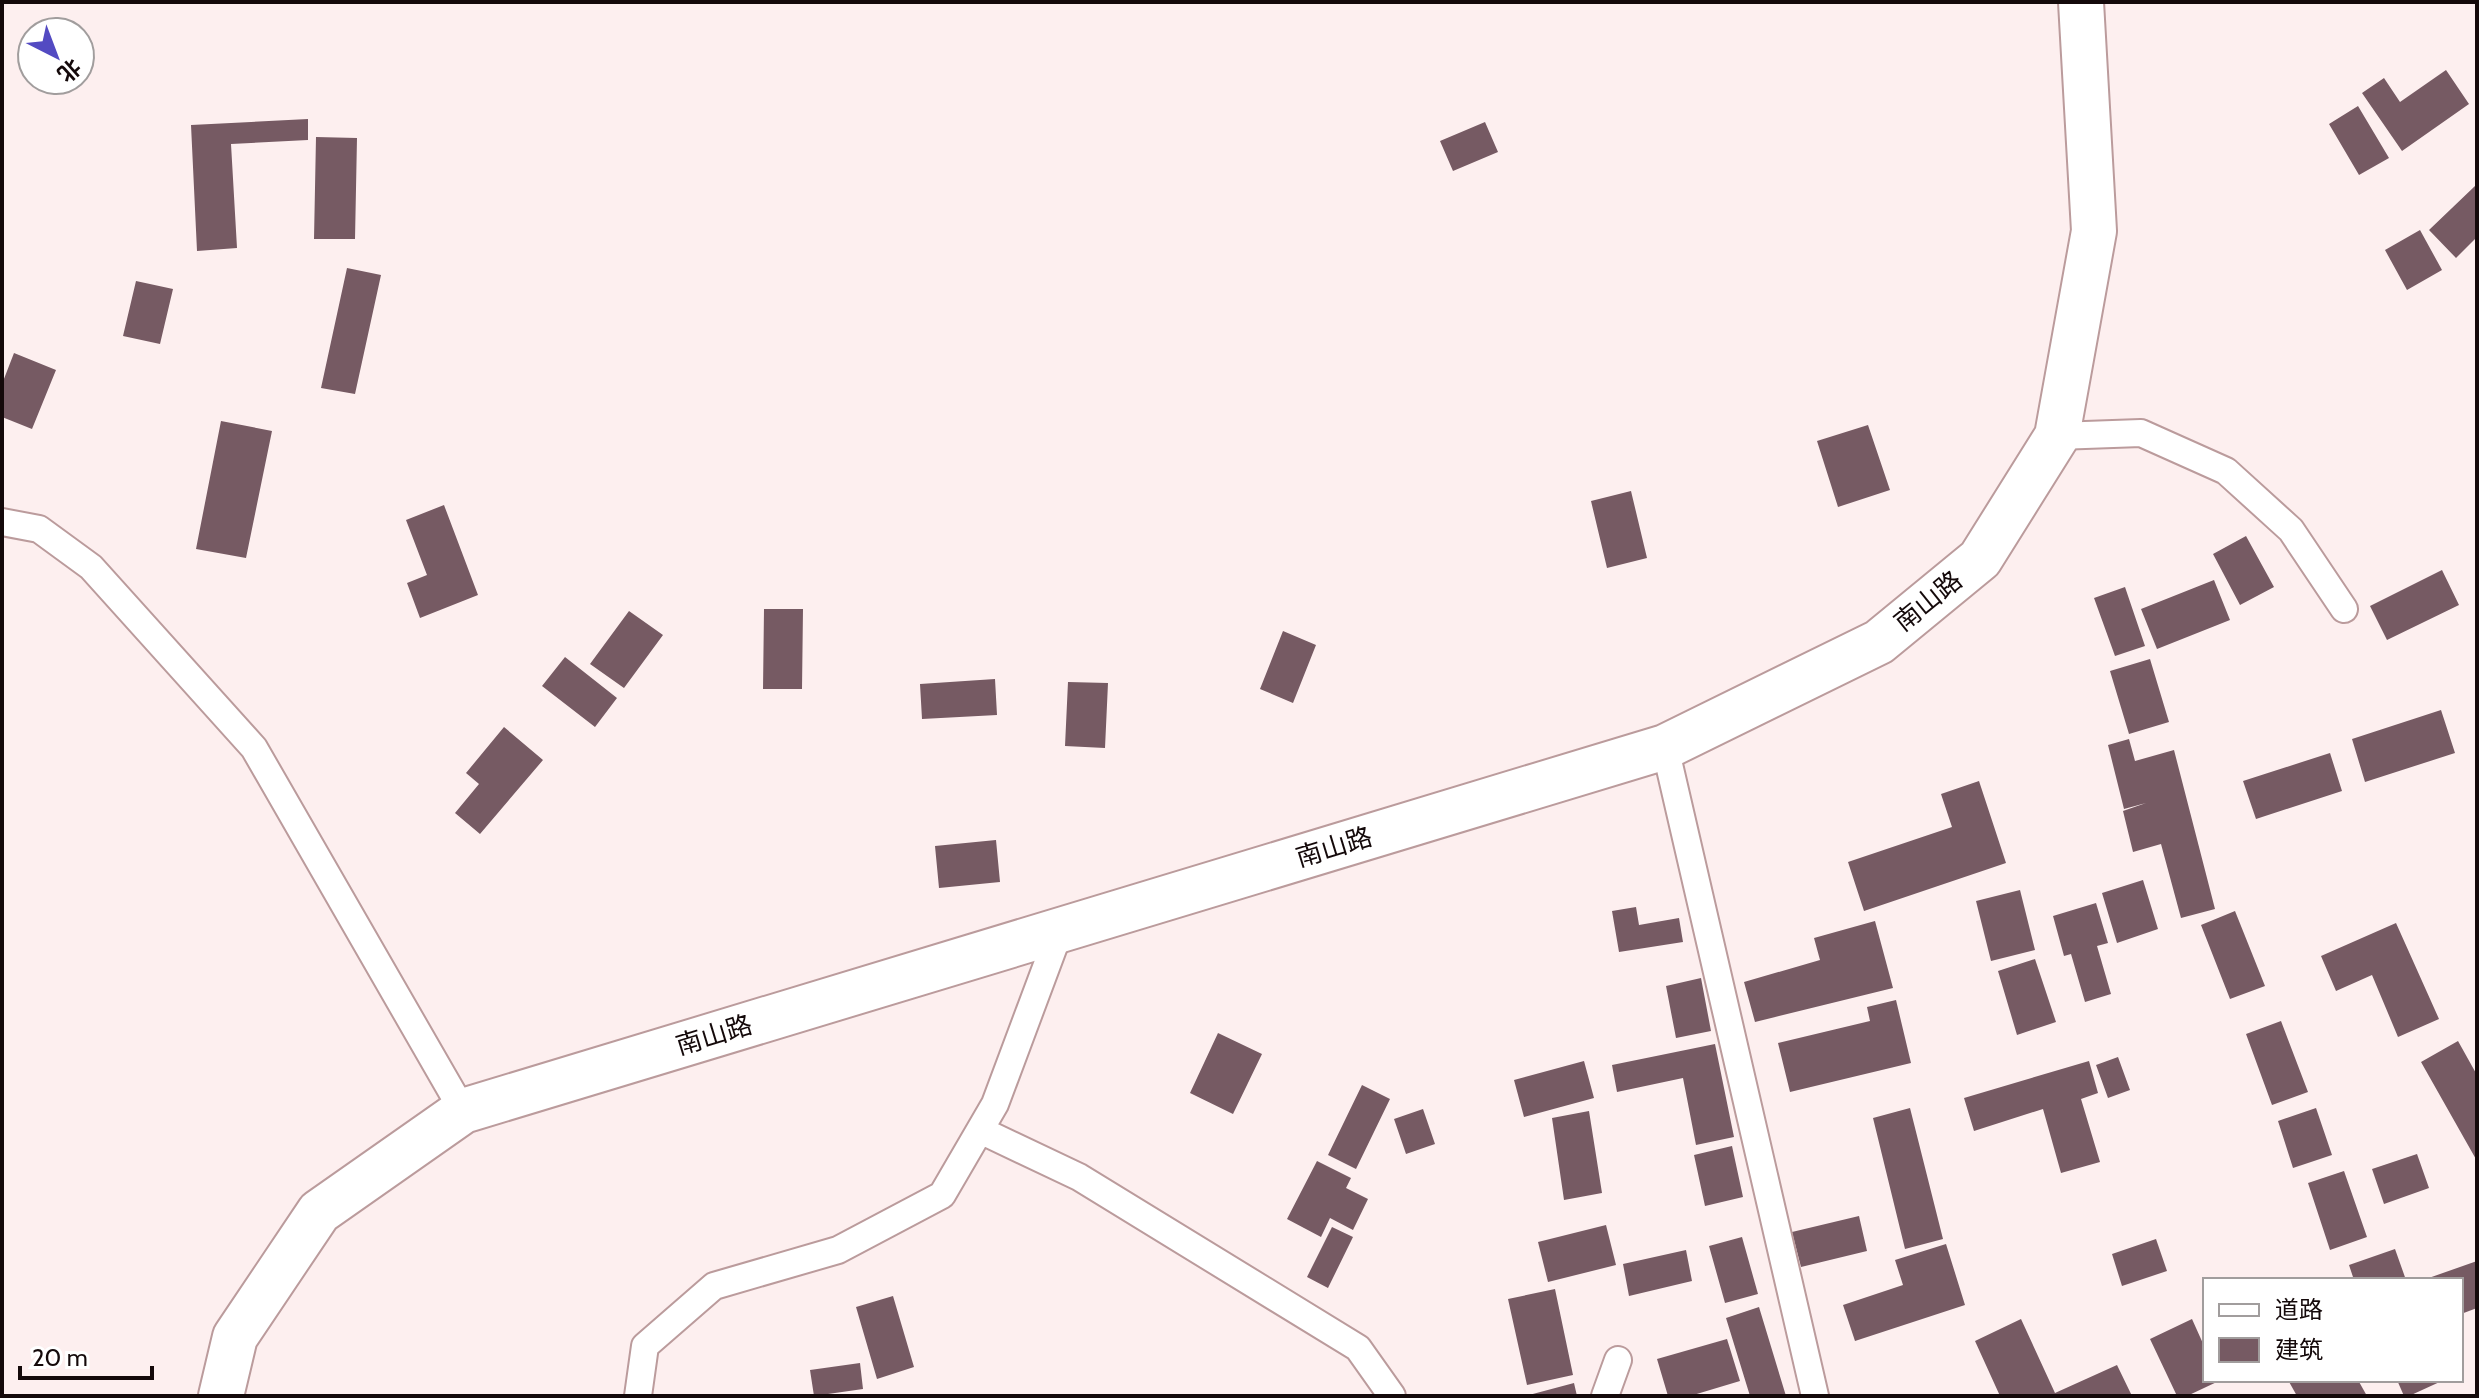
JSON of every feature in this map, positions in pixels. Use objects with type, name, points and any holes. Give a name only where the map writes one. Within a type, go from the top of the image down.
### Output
[{"type":"street","name":"南山路","points":[[221,1396],[235,1337],[319,1212],[463,1111],[1665,747],[1879,642],[1980,559],[2057,436],[2094,231],[2081,2]]},
{"type":"lane","points":[[2057,436],[2141,433],[2226,471],[2291,530],[2344,609]]},
{"type":"lane","points":[[2,522],[39,529],[91,567],[254,748],[463,1111]]},
{"type":"lane","points":[[1665,747],[1815,1396]]},
{"type":"lane","points":[[638,1396],[645,1346],[714,1286],[838,1250],[942,1195],[995,1104],[1060,930]]},
{"type":"lane","points":[[980,1130],[1079,1177],[1358,1348],[1392,1396]]},
{"type":"lane","points":[[1605,1396],[1618,1360]]},
{"type":"building","points":[[2446,70],[2469,104],[2402,151],[2362,93],[2384,78],[2400,102]]},
{"type":"building","points":[[2358,106],[2389,158],[2359,175],[2329,124]]},
{"type":"building","points":[[308,119],[308,140],[231,144],[237,248],[197,251],[191,125]]},
{"type":"building","points":[[1485,122],[1498,152],[1453,171],[1440,141]]},
{"type":"building","points":[[316,137],[357,138],[355,239],[314,239]]},
{"type":"building","points":[[2475,186],[2477,237],[2456,258],[2429,230]]},
{"type":"building","points":[[2420,230],[2442,270],[2407,290],[2385,250]]},
{"type":"building","points":[[347,268],[381,275],[355,394],[321,388]]},
{"type":"building","points":[[136,281],[173,289],[160,344],[123,336]]},
{"type":"building","points":[[14,353],[56,370],[32,429],[2,417],[2,384]]},
{"type":"building","points":[[221,421],[272,431],[246,558],[196,549]]},
{"type":"building","points":[[1868,425],[1890,490],[1838,507],[1817,441]]},
{"type":"building","points":[[1631,491],[1647,558],[1607,568],[1591,501]]},
{"type":"building","points":[[444,505],[478,595],[420,618],[407,583],[427,575],[406,520]]},
{"type":"building","points":[[2246,536],[2274,587],[2240,605],[2213,554]]},
{"type":"building","points":[[2442,570],[2459,605],[2387,640],[2370,606]]},
{"type":"building","points":[[2214,580],[2230,620],[2157,649],[2141,609]]},
{"type":"building","points":[[2125,587],[2145,646],[2115,656],[2094,598]]},
{"type":"building","points":[[764,609],[803,609],[802,689],[763,689]]},
{"type":"building","points":[[629,611],[663,635],[624,688],[590,664]]},
{"type":"building","points":[[1283,631],[1316,645],[1293,703],[1260,689]]},
{"type":"building","points":[[565,657],[617,698],[595,727],[542,686]]},
{"type":"building","points":[[2150,659],[2169,722],[2129,734],[2110,671]]},
{"type":"building","points":[[995,679],[997,715],[922,719],[920,684]]},
{"type":"building","points":[[1068,682],[1108,683],[1105,748],[1065,746]]},
{"type":"building","points":[[2441,710],[2455,753],[2365,782],[2352,739]]},
{"type":"building","points":[[504,727],[543,760],[480,834],[455,813],[479,784],[466,773]]},
{"type":"building","points":[[2129,739],[2135,761],[2174,750],[2215,909],[2181,918],[2161,844],[2133,852],[2123,811],[2146,803],[2124,809],[2108,745]]},
{"type":"building","points":[[2330,753],[2342,791],[2256,819],[2243,781]]},
{"type":"building","points":[[1979,781],[2006,863],[1864,911],[1848,862],[1952,827],[1941,794]]},
{"type":"building","points":[[996,840],[1000,882],[939,888],[935,846]]},
{"type":"building","points":[[2143,880],[2158,929],[2117,943],[2102,893]]},
{"type":"building","points":[[2020,890],[2035,950],[1991,961],[1976,901]]},
{"type":"building","points":[[2096,903],[2108,943],[2097,946],[2111,994],[2085,1002],[2071,954],[2064,956],[2053,916]]},
{"type":"building","points":[[1636,907],[1639,925],[1679,918],[1683,942],[1619,952],[1612,911]]},
{"type":"building","points":[[2235,911],[2265,986],[2230,999],[2201,925]]},
{"type":"building","points":[[1875,921],[1893,988],[1755,1022],[1744,982],[1820,960],[1814,938]]},
{"type":"building","points":[[2396,923],[2439,1019],[2398,1037],[2372,975],[2336,991],[2321,956]]},
{"type":"building","points":[[2035,959],[2056,1022],[2017,1035],[1998,971]]},
{"type":"building","points":[[1701,978],[1711,1031],[1676,1038],[1666,986]]},
{"type":"building","points":[[1896,1000],[1911,1063],[1790,1092],[1778,1043],[1870,1021],[1867,1007]]},
{"type":"building","points":[[2281,1021],[2308,1092],[2272,1105],[2246,1034]]},
{"type":"building","points":[[1218,1033],[1262,1054],[1233,1114],[1190,1093]]},
{"type":"building","points":[[2458,1041],[2477,1075],[2477,1161],[2421,1062]]},
{"type":"building","points":[[1715,1044],[1734,1137],[1696,1145],[1683,1078],[1617,1092],[1612,1065]]},
{"type":"building","points":[[2118,1057],[2130,1090],[2108,1098],[2096,1065]]},
{"type":"building","points":[[1584,1061],[1594,1098],[1524,1117],[1514,1080]]},
{"type":"building","points":[[2089,1061],[2098,1093],[2081,1099],[2100,1162],[2061,1173],[2043,1109],[1974,1131],[1964,1098]]},
{"type":"building","points":[[1362,1085],[1390,1099],[1356,1169],[1328,1155]]},
{"type":"building","points":[[1910,1108],[1943,1239],[1905,1249],[1873,1118]]},
{"type":"building","points":[[2316,1108],[2332,1155],[2293,1168],[2278,1121]]},
{"type":"building","points":[[1423,1109],[1435,1144],[1406,1154],[1394,1119]]},
{"type":"building","points":[[1589,1111],[1602,1193],[1564,1200],[1552,1118]]},
{"type":"building","points":[[1732,1146],[1743,1197],[1705,1206],[1694,1155]]},
{"type":"building","points":[[2417,1154],[2429,1188],[2384,1204],[2372,1169]]},
{"type":"building","points":[[1317,1161],[1351,1178],[1346,1188],[1368,1199],[1353,1230],[1330,1218],[1321,1237],[1287,1219]]},
{"type":"building","points":[[2344,1171],[2367,1237],[2330,1250],[2308,1183]]},
{"type":"building","points":[[1859,1216],[1867,1251],[1801,1267],[1792,1232]]},
{"type":"building","points":[[1606,1225],[1616,1265],[1548,1282],[1538,1242]]},
{"type":"building","points":[[1332,1227],[1353,1237],[1328,1288],[1307,1277]]},
{"type":"building","points":[[1742,1237],[1758,1294],[1725,1303],[1709,1246]]},
{"type":"building","points":[[2156,1239],[2167,1271],[2122,1286],[2112,1254]]},
{"type":"building","points":[[1946,1244],[1965,1305],[1855,1341],[1843,1305],[1903,1285],[1895,1260]]},
{"type":"building","points":[[2395,1249],[2405,1278],[2353,1278],[2349,1265]]},
{"type":"building","points":[[1686,1250],[1692,1281],[1629,1296],[1623,1264]]},
{"type":"building","points":[[2477,1261],[2477,1308],[2463,1313],[2463,1278],[2429,1278]]},
{"type":"building","points":[[1555,1289],[1573,1375],[1527,1385],[1508,1299]]},
{"type":"building","points":[[893,1296],[914,1367],[877,1379],[856,1307]]},
{"type":"building","points":[[1759,1307],[1786,1396],[1750,1396],[1726,1318]]},
{"type":"building","points":[[2021,1319],[2055,1393],[2117,1365],[2132,1396],[2000,1396],[1975,1341]]},
{"type":"building","points":[[2192,1319],[2203,1344],[2203,1382],[2217,1382],[2187,1396],[2177,1396],[2150,1339]]},
{"type":"building","points":[[1727,1339],[1740,1381],[1690,1396],[1668,1396],[1657,1359]]},
{"type":"building","points":[[860,1363],[863,1389],[814,1396],[810,1370]]},
{"type":"building","points":[[2289,1382],[2359,1382],[2367,1396],[2297,1396]]},
{"type":"building","points":[[2398,1382],[2440,1382],[2409,1396],[2404,1396]]},
{"type":"building","points":[[1574,1383],[1577,1396],[1529,1396],[1529,1395]]}]
